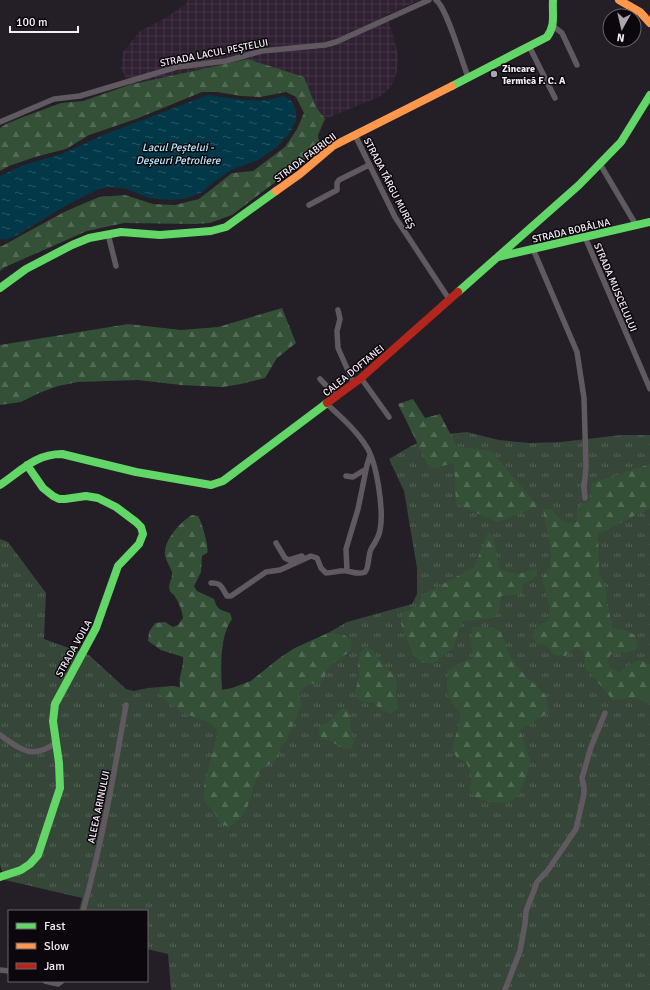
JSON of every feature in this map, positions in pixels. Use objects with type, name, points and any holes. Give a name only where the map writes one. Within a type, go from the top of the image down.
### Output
[{"type":"main road","points":[[553,0],[553,26]]},
{"type":"main road","points":[[619,0],[640,12],[650,23]]},
{"type":"main road","name":"STRADA FABRICII","points":[[0,288],[26,269],[72,245],[89,238],[126,232],[165,235],[211,231],[226,227],[300,174],[333,146],[355,135],[357,132],[529,46],[547,36],[553,26]]},
{"type":"main road","name":"CALEA DOFTANEI","points":[[0,485],[39,457],[57,453],[136,472],[197,484],[211,485],[220,482],[354,384],[579,185],[621,142],[650,95]]},
{"type":"main road","name":"STRADA BOBÂLNA","points":[[497,257],[650,222]]},
{"type":"main road","name":"STRADA VOILA","points":[[0,877],[22,870],[35,861],[38,855],[59,795],[60,771],[53,716],[55,704],[62,688],[96,628],[118,566],[139,544],[143,534],[141,527],[136,522],[96,497],[82,496],[62,499],[52,496],[27,466]]},
{"type":"street","name":"STRADA LACUL PEȘTELUI","points":[[0,122],[54,99],[80,96],[177,67],[226,61],[262,51],[325,45],[336,42],[430,0]]},
{"type":"street","points":[[436,0],[442,6],[468,77]]},
{"type":"street","points":[[553,26],[562,33],[577,65]]},
{"type":"street","points":[[529,46],[555,98]]},
{"type":"street","name":"STRADA TÂRGU MUREȘ","points":[[355,135],[395,217],[449,299]]},
{"type":"street","points":[[600,164],[636,225]]},
{"type":"street","points":[[309,205],[337,190],[337,183],[339,180],[369,165]]},
{"type":"street","points":[[108,234],[116,266]]},
{"type":"street","name":"STRADA MUSCELULUI","points":[[585,237],[650,389]]},
{"type":"street","points":[[533,249],[577,352],[584,398],[586,467],[584,488],[585,498]]},
{"type":"street","points":[[338,310],[340,319],[337,331],[338,348],[354,384]]},
{"type":"street","points":[[361,378],[389,417]]},
{"type":"street","points":[[320,379],[337,397]]},
{"type":"street","points":[[276,543],[285,558],[289,560],[304,556],[317,558],[321,568],[326,573],[346,571],[360,573],[365,572],[368,569],[369,554],[380,532],[381,519],[374,468],[370,455],[361,439],[327,404]]},
{"type":"street","points":[[346,571],[346,549],[358,509],[370,455]]},
{"type":"street","points":[[346,476],[353,477],[366,469]]},
{"type":"street","points":[[211,583],[220,584],[227,596],[231,596],[266,572],[280,570],[310,556]]},
{"type":"street","name":"ALEEA ARINULUI","points":[[83,910],[110,795],[126,705]]},
{"type":"street","points":[[505,990],[520,951],[526,911],[535,888],[576,829],[584,794],[582,778],[591,747],[605,713]]},
{"type":"street","points":[[0,735],[24,750],[31,752],[43,751],[56,744]]},
{"type":"street","points":[[50,982],[58,984],[61,982]]},
{"type":"shaded area","points":[[188,0],[420,0],[386,15],[398,55],[397,72],[391,87],[381,96],[325,119],[316,107],[304,77],[248,59],[129,85],[121,68],[123,52],[140,31],[162,20],[185,5]]},
{"type":"green space","points":[[248,59],[304,77],[316,107],[325,119],[318,135],[320,148],[232,215],[210,223],[124,223],[87,231],[5,267],[0,271],[0,246],[64,212],[99,197],[125,195],[153,204],[175,205],[199,199],[232,173],[253,171],[285,147],[297,129],[304,113],[296,97],[286,92],[260,97],[241,96],[217,92],[202,92],[136,119],[89,135],[66,149],[35,157],[9,166],[0,171],[0,128],[23,117],[61,103],[83,101],[129,85]]},
{"type":"green space","points":[[282,308],[296,343],[277,358],[265,378],[223,387],[181,385],[138,380],[78,382],[58,386],[21,402],[0,405],[0,345],[128,324],[181,330],[218,327]]},
{"type":"green space","points":[[413,399],[425,418],[440,414],[457,447],[491,451],[538,506],[497,522],[456,504],[454,463],[430,469],[398,404]]},
{"type":"green space","points":[[467,432],[499,440],[529,443],[561,442],[621,435],[650,435],[650,990],[171,990],[168,954],[148,949],[148,910],[79,910],[82,898],[5,880],[0,865],[0,539],[8,542],[46,593],[44,639],[89,655],[126,689],[134,691],[172,686],[211,691],[232,689],[251,681],[281,657],[295,648],[328,633],[347,622],[412,604],[417,594],[417,568],[404,491],[389,459],[411,446],[436,435]]},
{"type":"green space","points":[[650,464],[650,508],[598,534],[599,570],[606,590],[607,604],[613,628],[624,630],[635,635],[638,645],[635,650],[611,654],[608,659],[609,667],[619,673],[627,666],[639,660],[650,664],[650,704],[634,698],[613,700],[584,666],[585,656],[583,650],[577,647],[565,656],[554,655],[546,645],[538,644],[532,636],[537,626],[549,620],[550,607],[542,579],[550,566],[551,552],[543,509],[552,509],[560,519],[572,524],[577,521],[577,508],[590,500],[592,483]]},
{"type":"green space","points":[[192,515],[198,516],[205,534],[208,550],[207,553],[202,556],[201,572],[194,586],[197,591],[214,599],[218,607],[230,613],[232,619],[223,644],[221,662],[222,690],[251,681],[281,657],[295,648],[328,633],[344,635],[351,640],[352,648],[349,652],[331,665],[320,683],[307,685],[303,689],[299,695],[301,706],[286,741],[281,746],[279,755],[273,763],[262,768],[255,781],[246,809],[239,819],[229,827],[221,824],[214,812],[204,801],[204,786],[217,735],[216,728],[208,722],[177,709],[165,700],[158,692],[162,687],[180,687],[183,657],[161,650],[148,641],[149,632],[155,623],[165,622],[173,627],[178,625],[183,618],[179,603],[170,592],[169,588],[172,572],[165,555],[165,550],[174,532]]},
{"type":"green space","points":[[488,532],[493,537],[500,570],[519,574],[537,569],[537,576],[523,584],[521,594],[501,596],[499,612],[492,618],[462,621],[453,648],[433,664],[421,662],[414,655],[401,624],[402,613],[418,606],[421,596],[474,567]]},
{"type":"green space","points":[[472,627],[493,627],[501,632],[509,654],[521,671],[546,696],[549,712],[520,730],[531,763],[519,795],[508,803],[487,802],[475,797],[470,790],[472,775],[466,762],[457,758],[452,750],[461,716],[448,696],[447,671],[473,657],[471,642]]},
{"type":"green space","points":[[366,648],[373,650],[375,655],[394,675],[397,685],[396,693],[398,709],[394,711],[384,712],[373,702],[364,702],[355,694],[359,675],[358,665],[360,652]]},
{"type":"green space","points":[[342,708],[347,709],[350,714],[350,724],[354,742],[352,748],[346,749],[321,737],[319,731],[320,726],[329,722]]},
{"type":"water","name":"Lacul Peștelui - Deșeuri Petroliere","points":[[208,95],[255,100],[274,99],[283,96],[291,100],[296,110],[296,120],[290,133],[277,147],[258,160],[231,170],[201,193],[184,199],[170,200],[149,198],[127,189],[111,187],[99,189],[67,205],[14,237],[6,240],[0,239],[0,176],[24,165],[64,153],[103,135]]},
{"type":"traffic: fast","points":[[452,86],[547,37],[553,24],[553,0]]},
{"type":"traffic: fast","points":[[458,292],[579,185],[621,142],[650,95]]},
{"type":"traffic: fast","points":[[0,288],[26,269],[72,245],[89,238],[121,232],[160,235],[211,231],[226,227],[276,191]]},
{"type":"traffic: fast","points":[[498,257],[650,222]]},
{"type":"traffic: fast","points":[[0,485],[36,460],[52,455],[62,454],[136,472],[211,485],[223,481],[327,403]]},
{"type":"traffic: fast","points":[[0,877],[21,870],[30,864],[38,855],[60,788],[59,763],[53,721],[55,704],[96,628],[118,566],[139,544],[143,534],[141,527],[136,522],[116,507],[98,498],[86,496],[59,499],[53,496],[43,488],[27,465]]},
{"type":"traffic: slow","points":[[619,0],[640,12],[650,23]]},
{"type":"traffic: slow","points":[[276,191],[300,174],[333,146],[452,86]]},
{"type":"traffic: jam","points":[[327,403],[361,378],[458,292]]},
{"type":"place","name":"Zincare Termică F. C. A","points":[[494,74]]}]
